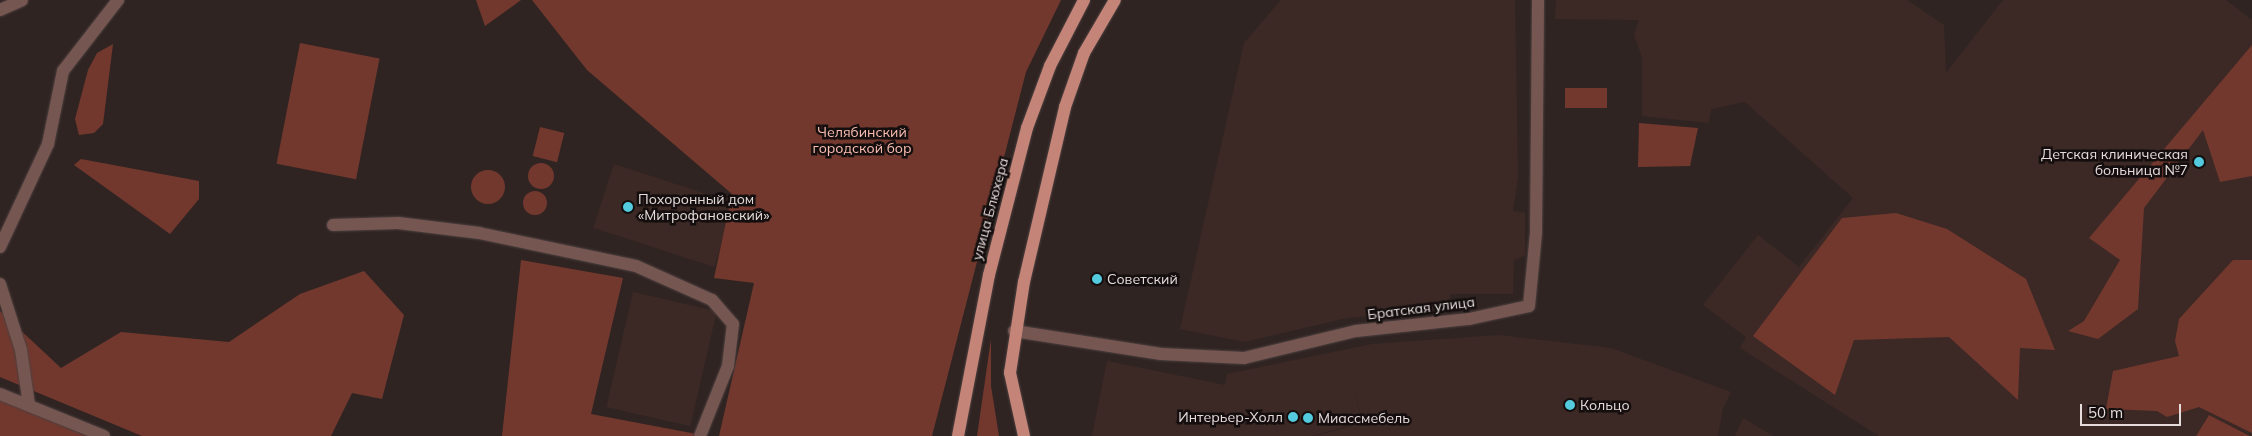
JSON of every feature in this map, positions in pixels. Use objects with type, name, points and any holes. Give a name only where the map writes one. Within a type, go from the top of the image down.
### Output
[{"type":"main road","name":"улица Блюхера","points":[[958,436],[989,275],[1027,128],[1050,66],[1084,0]]},
{"type":"main road","points":[[1024,436],[1010,373],[1014,330],[1064,106],[1084,54],[1115,0]]},
{"type":"street","points":[[0,10],[22,0]]},
{"type":"street","points":[[0,247],[48,144],[63,71],[118,0]]},
{"type":"street","name":"Братская улица","points":[[1014,330],[1161,354],[1244,358],[1356,330],[1469,319],[1529,306],[1536,233],[1538,0]]},
{"type":"street","points":[[333,225],[398,223],[479,234],[636,266],[712,300],[733,324],[728,366],[700,436]]},
{"type":"street","points":[[0,284],[22,350],[29,405]]},
{"type":"street","points":[[0,394],[104,436]]},
{"type":"shaded area","points":[[1281,0],[1515,0],[1518,178],[1513,211],[1525,213],[1525,256],[1514,260],[1513,294],[1450,294],[1450,304],[1439,307],[1342,319],[1245,342],[1180,329],[1244,43]]},
{"type":"shaded area","points":[[1556,0],[1907,0],[1944,25],[1946,73],[2003,0],[2226,0],[2252,20],[2252,436],[2209,415],[2196,436],[1879,436],[1740,348],[1746,337],[1703,305],[1758,235],[1799,267],[1853,198],[1745,102],[1711,109],[1709,123],[1642,116],[1642,57],[1634,35],[1639,20],[1555,19]]},
{"type":"shaded area","points":[[614,164],[735,203],[714,267],[593,228]]},
{"type":"shaded area","points":[[633,292],[717,311],[690,426],[606,407]]},
{"type":"shaded area","points":[[1499,335],[1611,348],[1731,392],[1723,408],[1718,436],[1314,436],[1363,423],[1354,388],[1362,422],[1311,436],[1092,436],[1107,361],[1225,385],[1227,374],[1372,344]]},
{"type":"shaded area","points":[[1743,418],[1773,436],[1735,436]]},
{"type":"green space","points":[[476,0],[521,0],[485,26]]},
{"type":"green space","name":"Челябинский городской бор","points":[[532,0],[1061,0],[1026,72],[932,436],[719,436],[754,283],[714,278],[732,194],[587,70]]},
{"type":"green space","points":[[300,43],[380,58],[356,179],[277,164]]},
{"type":"green space","points":[[113,44],[103,124],[94,133],[79,135],[75,119],[88,70],[97,53]]},
{"type":"green space","points":[[2252,45],[2252,176],[2220,182],[2203,130],[2144,208],[2138,309],[2098,339],[2068,331],[2084,321],[2120,260],[2089,238]]},
{"type":"green space","points":[[1565,88],[1607,88],[1607,108],[1565,108]]},
{"type":"green space","points":[[1639,123],[1698,128],[1690,166],[1638,167]]},
{"type":"green space","points":[[540,127],[564,133],[557,162],[533,156]]},
{"type":"green space","points":[[81,159],[199,181],[199,199],[170,234],[74,165]]},
{"type":"green space","points":[[541,163],[550,167],[554,176],[550,185],[541,189],[532,185],[528,176],[532,167]]},
{"type":"green space","points":[[488,170],[495,171],[500,175],[504,180],[504,194],[500,199],[495,203],[488,204],[481,203],[476,199],[472,194],[471,187],[472,180],[476,175],[481,171]]},
{"type":"green space","points":[[535,191],[540,192],[546,198],[546,208],[540,214],[535,215],[530,214],[524,208],[523,203],[524,198],[530,192]]},
{"type":"green space","points":[[1896,213],[1947,229],[2026,279],[2055,350],[2020,348],[2018,400],[1949,337],[1854,340],[1835,395],[1753,336],[1842,218]]},
{"type":"green space","points":[[521,260],[623,278],[591,414],[707,436],[502,436]]},
{"type":"green space","points":[[2233,260],[2252,260],[2252,433],[2199,407],[2167,417],[2157,411],[2106,409],[2113,371],[2179,356],[2175,341],[2179,319]]},
{"type":"green space","points":[[364,271],[404,315],[382,399],[352,393],[331,436],[142,436],[0,377],[0,311],[61,368],[121,332],[229,342],[300,294]]},
{"type":"green space","points":[[991,339],[991,386],[999,436],[977,436]]},
{"type":"green space","points":[[0,399],[72,430],[87,436],[0,436]]},
{"type":"green space","points":[[2209,415],[2250,436],[2196,436]]},
{"type":"place","name":"Детская клиническая больница №7","points":[[2199,162]]},
{"type":"place","name":"Похоронный дом «Митрофановский»","points":[[628,207]]},
{"type":"place","name":"Советский","points":[[1097,279]]},
{"type":"place","name":"Кольцо","points":[[1570,405]]},
{"type":"place","name":"Интерьер-Холл","points":[[1293,417]]},
{"type":"place","name":"Миассмебель","points":[[1308,418]]}]
